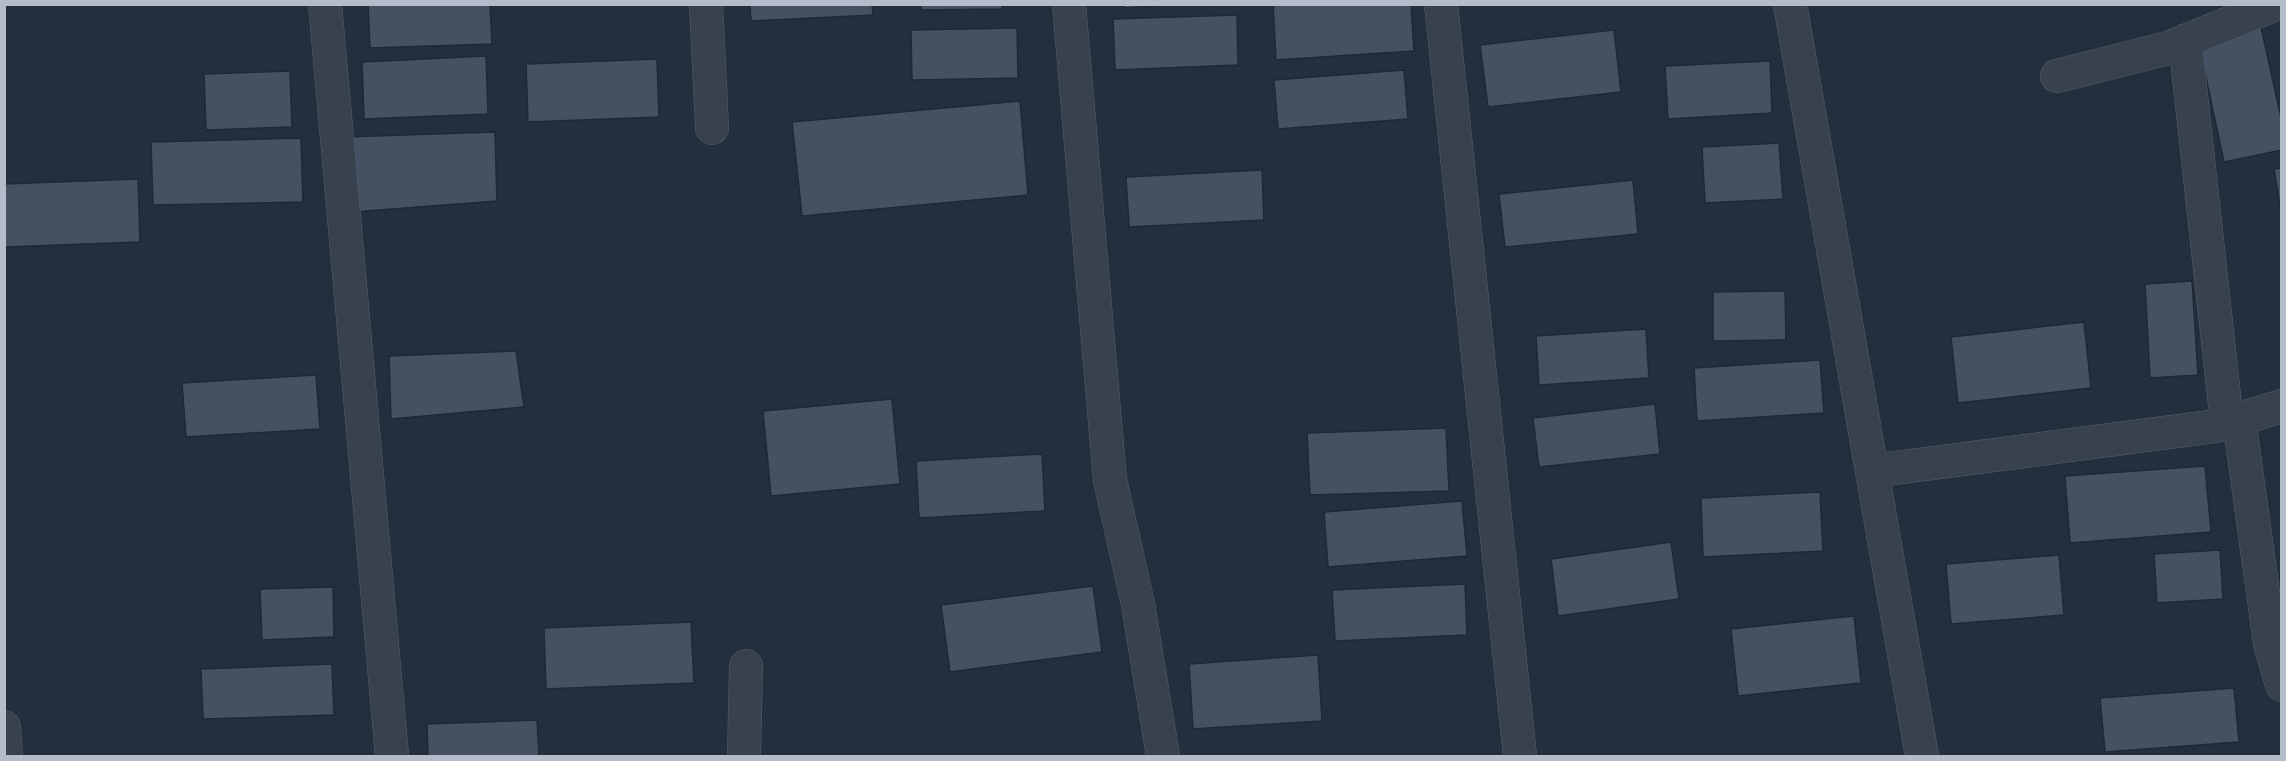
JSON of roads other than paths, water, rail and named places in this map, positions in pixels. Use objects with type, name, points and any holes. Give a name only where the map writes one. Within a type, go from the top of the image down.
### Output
[{"type":"street","points":[[325,4],[392,756]]},
{"type":"street","points":[[706,4],[712,128]]},
{"type":"street","points":[[1069,4],[1110,480],[1138,604],[1162,756]]},
{"type":"street","points":[[1441,4],[1520,756]]},
{"type":"street","points":[[1790,4],[1922,756]]},
{"type":"street","points":[[2057,76],[2168,48],[2276,4]]},
{"type":"street","points":[[2185,41],[2233,421],[2270,644],[2282,685]]},
{"type":"street","points":[[1872,471],[2233,421],[2282,406]]},
{"type":"street","points":[[744,756],[746,666]]},
{"type":"street","points":[[4,727],[6,756]]}]
